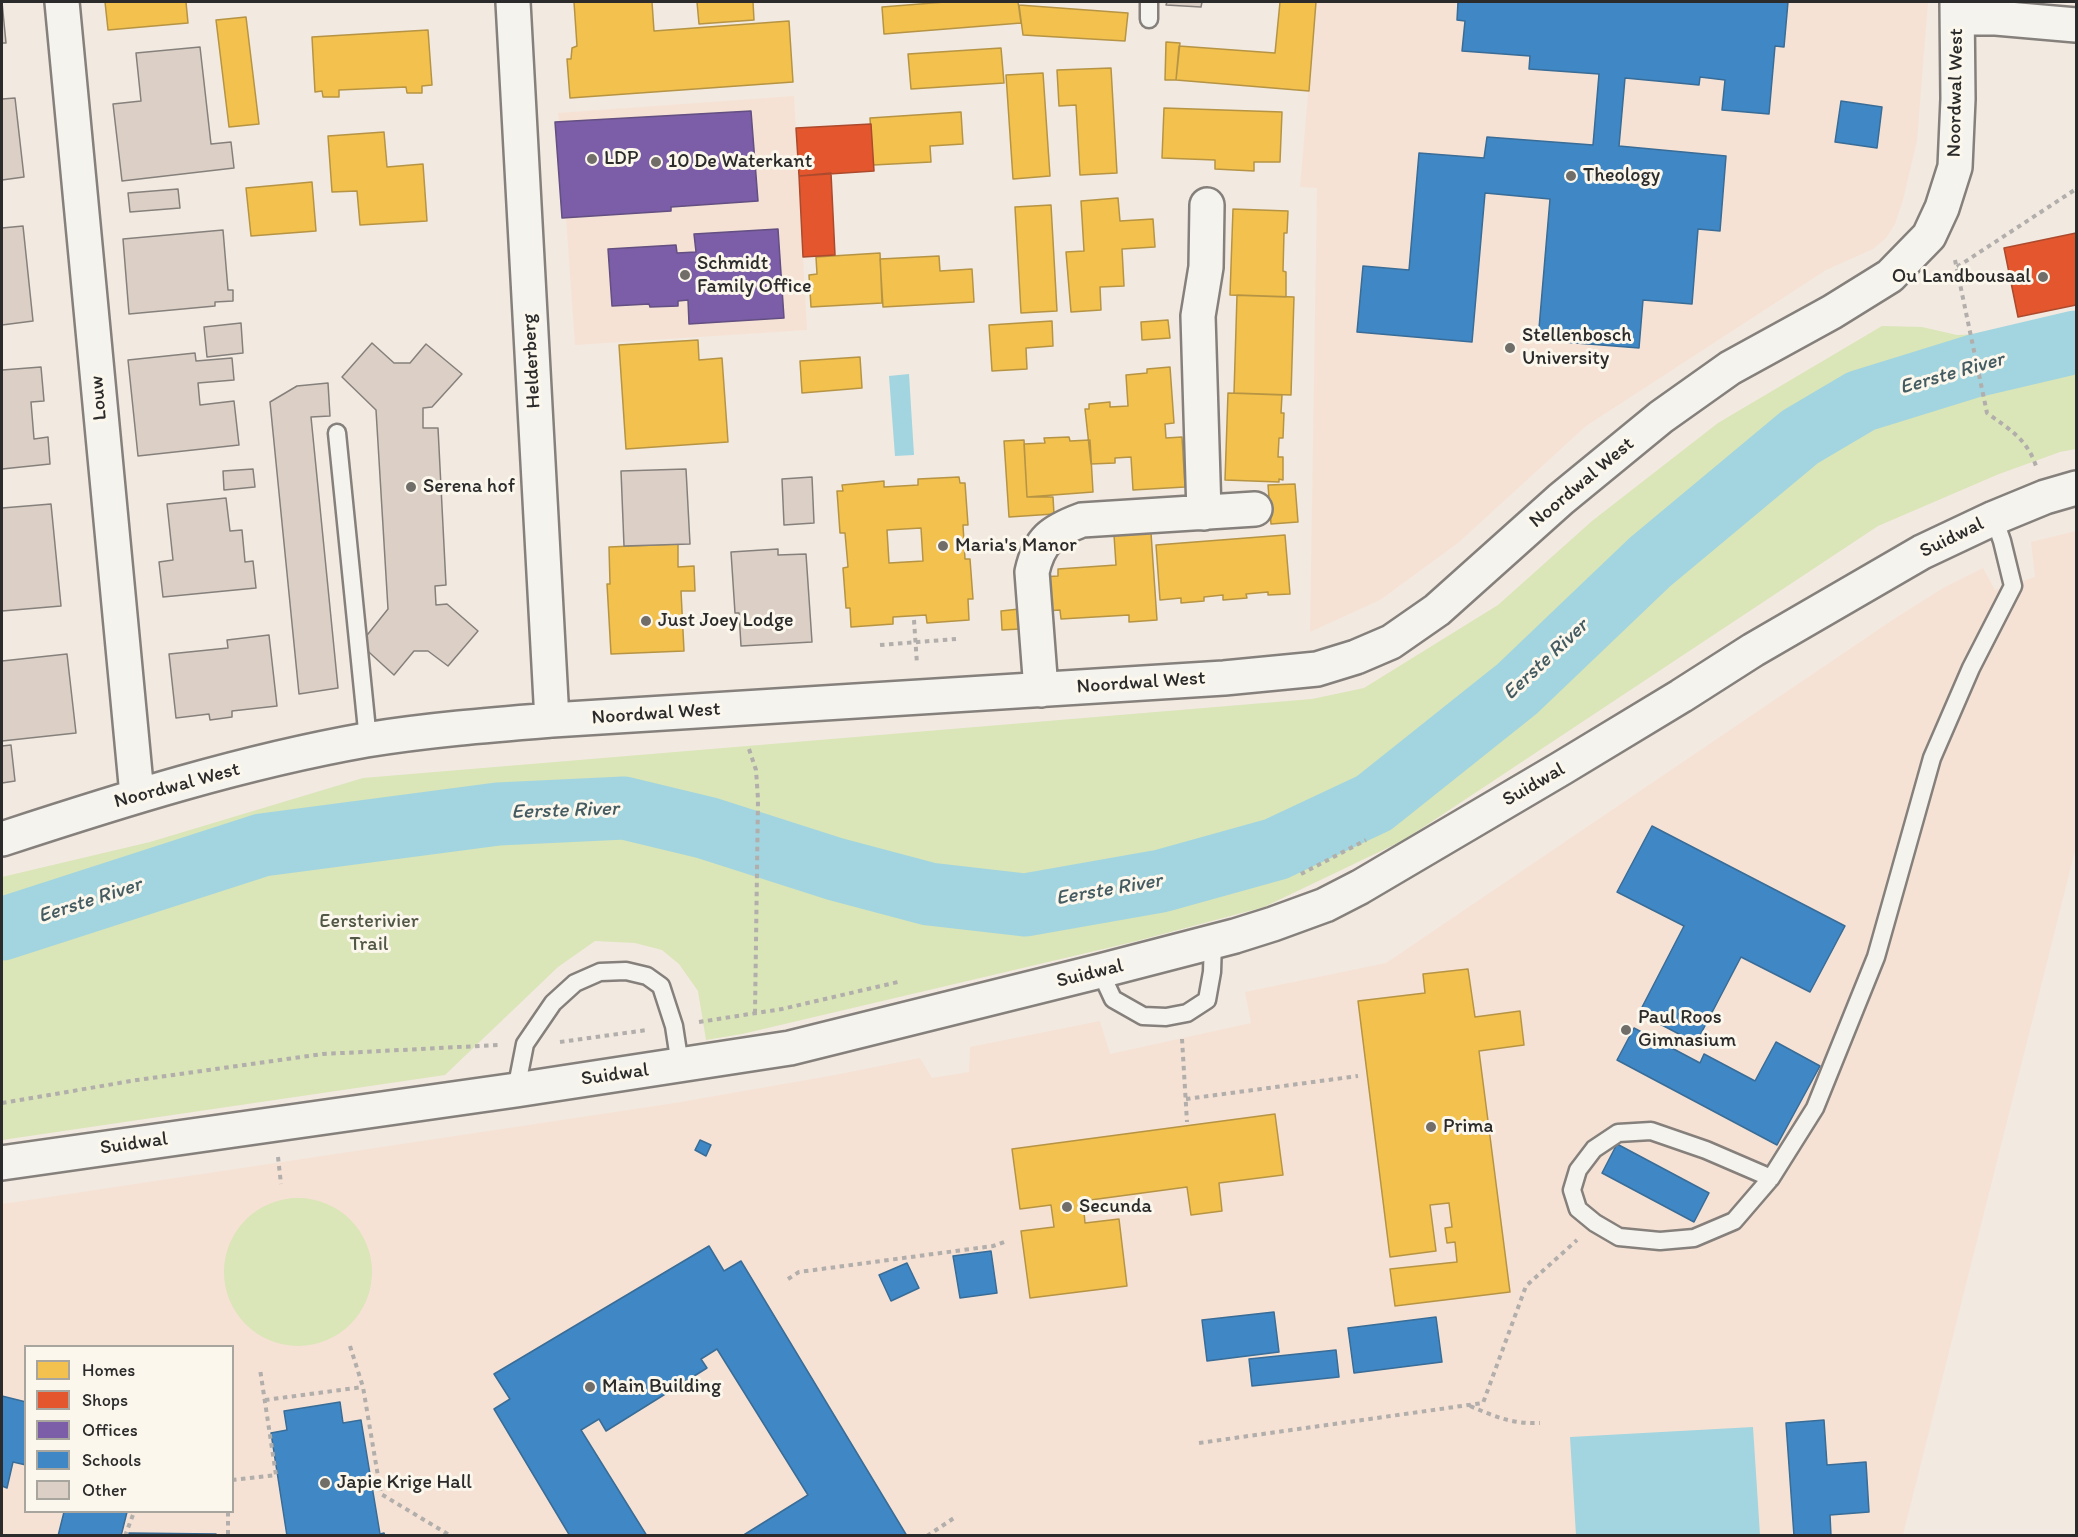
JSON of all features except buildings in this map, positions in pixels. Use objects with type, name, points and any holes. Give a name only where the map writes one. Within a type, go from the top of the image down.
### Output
[{"type":"street","name":"Louw","points":[[62,2],[137,795]]},
{"type":"street","name":"Helderberg","points":[[513,2],[552,720]]},
{"type":"street","name":"Noordwal West","points":[[2,839],[137,795],[299,754],[368,740],[552,720],[1224,678],[1317,669],[1356,657],[1391,642],[1437,610],[1561,499],[1661,417],[1730,369],[1832,312],[1890,276],[1929,236],[1942,208],[1955,167],[1958,99],[1957,10]]},
{"type":"street","points":[[1957,10],[1996,18],[2076,25]]},
{"type":"street","points":[[1204,513],[1198,316],[1206,267],[1207,205]]},
{"type":"street","name":"Suidwal","points":[[2,1163],[516,1090],[790,1048],[1213,942],[1325,905],[1360,887],[1562,768],[1753,650],[1922,552],[1994,518],[2045,497],[2076,488]]},
{"type":"street","points":[[1041,690],[1032,572],[1035,556],[1046,538],[1062,527],[1082,520],[1255,509]]},
{"type":"lane","points":[[1149,2],[1149,19]]},
{"type":"lane","points":[[337,433],[368,740]]},
{"type":"lane","points":[[1771,1178],[1706,1150],[1651,1131],[1618,1133],[1594,1149],[1578,1170],[1572,1190],[1578,1209],[1595,1223],[1619,1237],[1660,1241],[1694,1239],[1734,1221],[1771,1178],[1815,1108],[1876,957],[1932,758],[1971,669],[2013,585],[1994,518]]},
{"type":"lane","points":[[1100,971],[1113,999],[1143,1016],[1166,1017],[1187,1013],[1207,1000],[1212,972],[1213,942]]},
{"type":"lane","points":[[516,1090],[525,1044],[553,1003],[575,983],[600,972],[626,971],[647,976],[661,986],[674,1026],[680,1065]]},
{"type":"path","points":[[1957,267],[2076,189]]},
{"type":"path","points":[[1955,258],[1987,413],[2015,434],[2031,450],[2038,473]]},
{"type":"path","points":[[2036,466],[2043,463]]},
{"type":"path","points":[[914,620],[916,657]]},
{"type":"path","points":[[880,645],[956,639]]},
{"type":"path","points":[[749,749],[756,770],[758,799],[755,1013]]},
{"type":"path","points":[[1293,878],[1367,840]]},
{"type":"path","points":[[2,1103],[137,1080],[323,1054],[569,1041],[782,1009],[907,980]]},
{"type":"path","points":[[1182,1038],[1187,1122]]},
{"type":"path","points":[[1186,1099],[1358,1076]]},
{"type":"path","points":[[278,1156],[281,1184]]},
{"type":"path","points":[[1199,1443],[1483,1403],[1526,1286],[1595,1223]]},
{"type":"path","points":[[788,1279],[799,1272],[993,1246],[1006,1241]]},
{"type":"path","points":[[350,1346],[363,1387],[381,1494],[451,1536]]},
{"type":"path","points":[[234,1480],[276,1475],[260,1370]]},
{"type":"path","points":[[265,1400],[363,1387]]},
{"type":"path","points":[[1469,1405],[1520,1424],[1540,1423]]},
{"type":"path","points":[[125,1536],[134,1513]]},
{"type":"path","points":[[228,1513],[228,1536]]},
{"type":"path","points":[[927,1536],[957,1516]]},
{"type":"shaded area","name":"Stellenbosch University","points":[[1316,2],[1928,2],[1917,141],[1903,200],[1895,224],[1886,238],[1873,249],[1826,270],[1586,426],[1458,543],[1380,600],[1310,632],[1317,188],[1300,187]]},
{"type":"shaded area","points":[[794,96],[807,330],[575,345],[566,218],[562,218],[555,122],[559,121],[558,113]]},
{"type":"shaded area","name":"Paul Roos Gimnasium","points":[[2076,531],[2076,847],[1903,1535],[2,1536],[2,1204],[675,1103],[920,1058],[932,1078],[969,1072],[970,1047],[1100,1021],[1110,1054],[1251,1023],[1245,992],[1386,963],[1943,588],[1983,568],[1995,590],[2035,577],[2031,542]]},
{"type":"green space","name":"Eersterivier Trail","points":[[2076,313],[2076,449],[2060,452],[1999,474],[1878,526],[1404,840],[1264,907],[1133,942],[742,1034],[706,1040],[698,991],[679,964],[662,950],[635,943],[595,941],[558,967],[445,1075],[2,1140],[2,877],[150,842],[363,778],[1312,699],[1364,688],[1498,605],[1592,521],[1718,423],[1882,326],[1922,327],[1957,335],[1982,334]]},
{"type":"green space","points":[[298,1198],[326,1203],[339,1210],[350,1220],[360,1231],[367,1244],[372,1272],[367,1300],[360,1313],[350,1324],[339,1334],[326,1341],[298,1346],[270,1341],[257,1334],[246,1324],[236,1313],[229,1300],[224,1272],[229,1244],[236,1231],[246,1220],[257,1210],[270,1203]]},
{"type":"water","points":[[909,374],[914,455],[895,456],[889,376]]},
{"type":"water","points":[[1753,1427],[1760,1535],[1576,1535],[1570,1437]]},
{"type":"waterway","name":"Eerste River","points":[[2,929],[262,845],[498,814],[624,808],[707,828],[835,869],[929,894],[1025,905],[1161,881],[1276,849],[1374,803],[1517,689],[1650,562],[1800,437],[1861,401],[1974,366],[2076,342]]},
{"type":"place","name":"LDP","points":[[592,159]]},
{"type":"place","name":"10 De Waterkant","points":[[656,162]]},
{"type":"place","name":"Theology","points":[[1571,176]]},
{"type":"place","name":"Schmidt Family Office","points":[[685,275]]},
{"type":"place","name":"Ou Landbousaal","points":[[2043,277]]},
{"type":"place","name":"Stellenbosch University","points":[[1510,348]]},
{"type":"place","name":"Serena hof","points":[[411,487]]},
{"type":"place","name":"Maria's Manor","points":[[943,546]]},
{"type":"place","name":"Just Joey Lodge","points":[[646,621]]},
{"type":"place","name":"Paul Roos Gimnasium","points":[[1626,1030]]},
{"type":"place","name":"Prima","points":[[1431,1127]]},
{"type":"place","name":"Secunda","points":[[1067,1207]]},
{"type":"place","name":"Main Building","points":[[590,1387]]},
{"type":"place","name":"Japie Krige Hall","points":[[325,1483]]}]
